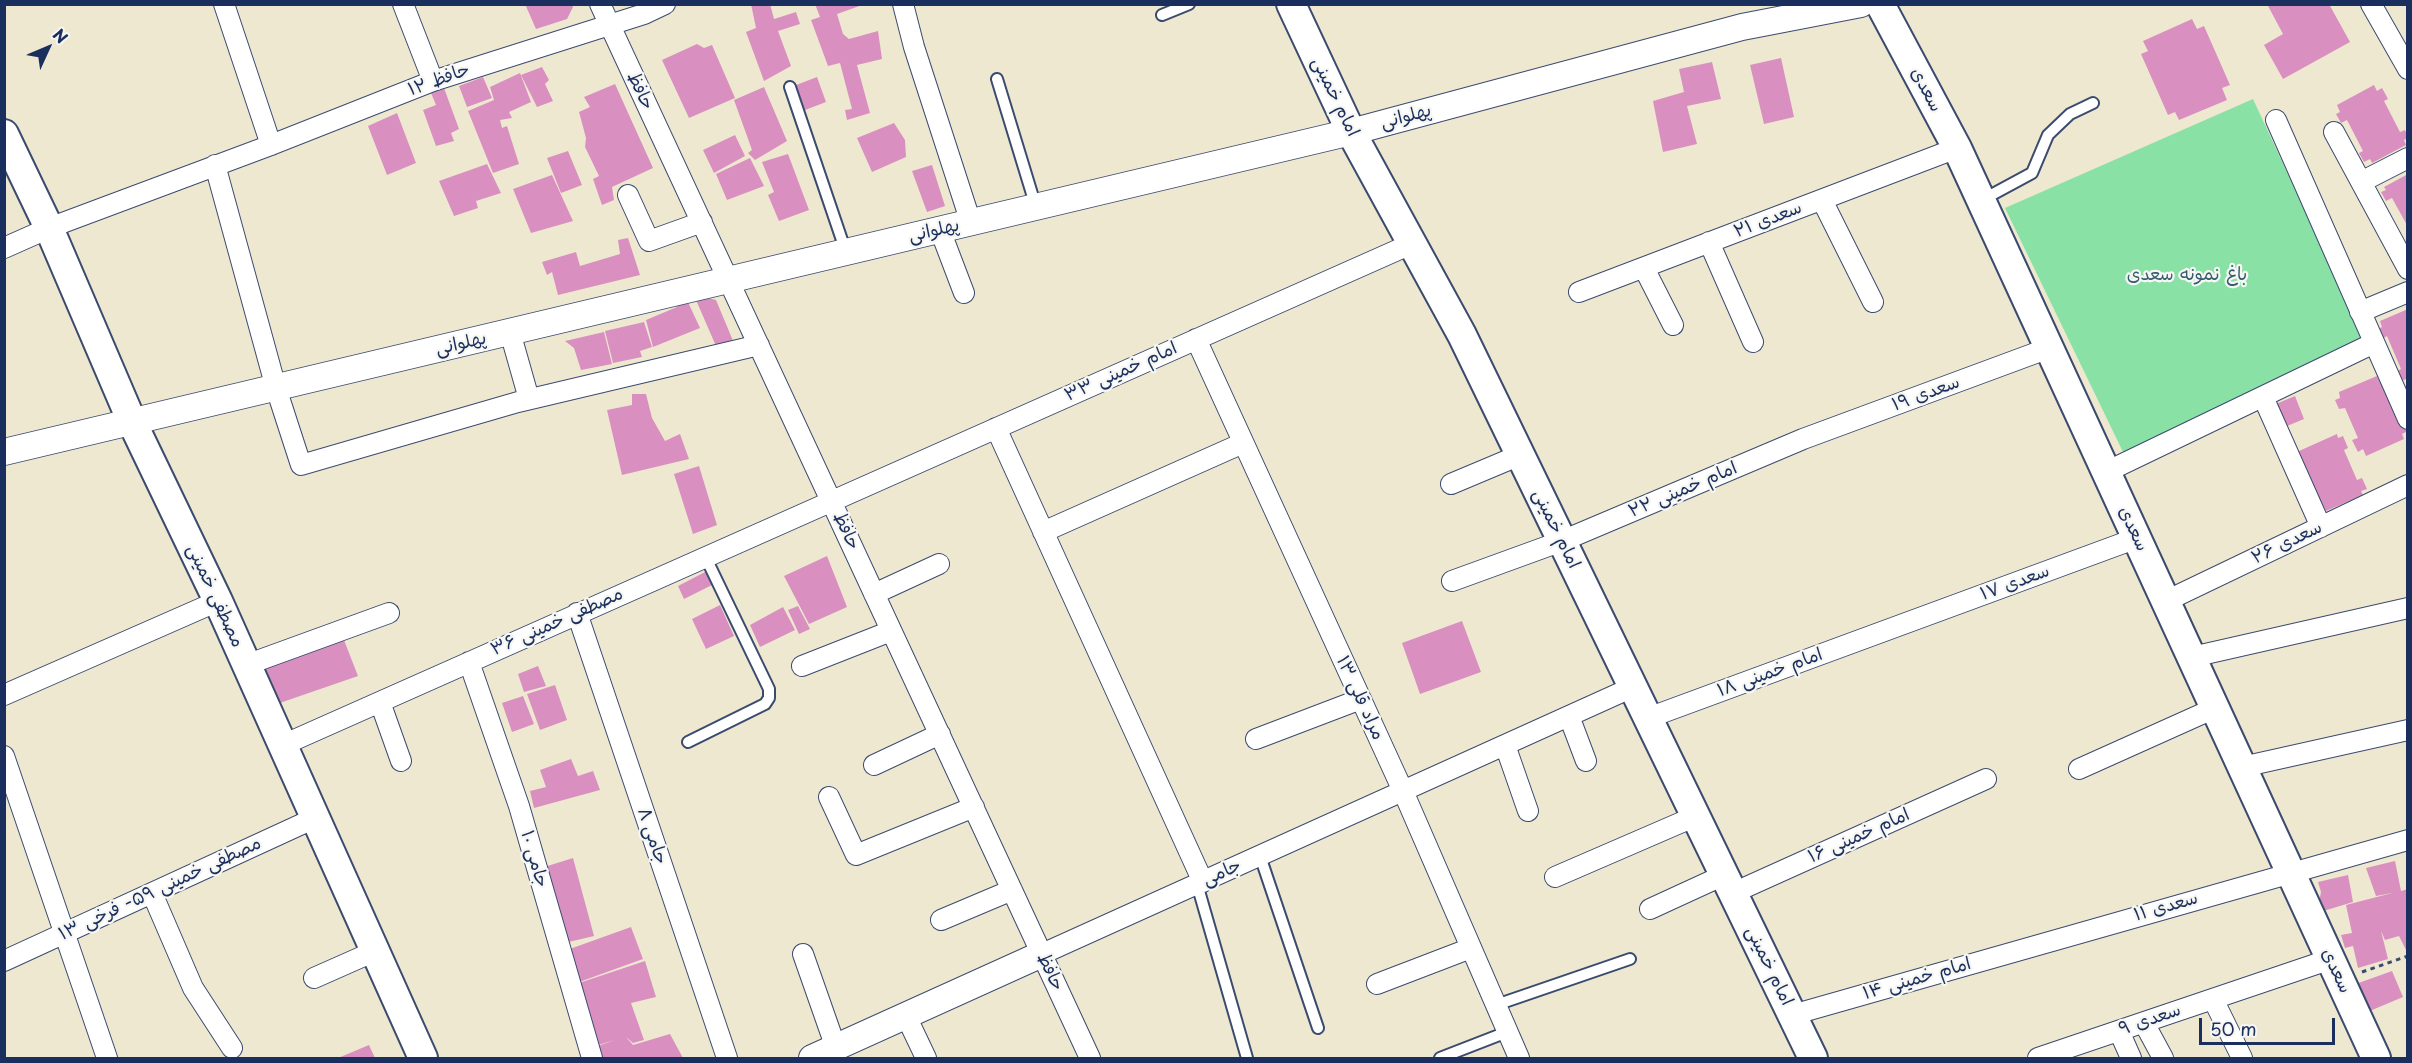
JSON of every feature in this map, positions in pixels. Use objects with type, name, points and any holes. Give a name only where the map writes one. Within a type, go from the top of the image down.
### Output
[{"type":"main road","name":"امام خمینی","points":[[1291,4],[1351,132],[1462,335],[1813,1059]]},
{"type":"main road","name":"سعدی","points":[[1880,4],[1957,148],[2376,1059]]},
{"type":"main road","name":"مصطفی خمینی","points":[[4,134],[49,228],[132,422],[218,600],[423,1059]]},
{"type":"street","points":[[224,4],[271,145]]},
{"type":"street","points":[[403,4],[432,81]]},
{"type":"street","name":"حافظ","points":[[600,4],[1090,1059]]},
{"type":"street","name":"حافظ ۱۲","points":[[4,248],[49,228],[271,145],[432,81],[609,23],[644,14],[665,4]]},
{"type":"street","points":[[903,4],[914,47],[971,223]]},
{"type":"street","name":"پهلوانی","points":[[4,452],[1351,132],[1742,27],[1862,4]]},
{"type":"street","points":[[2371,4],[2408,69]]},
{"type":"street","points":[[2276,120],[2408,419]]},
{"type":"street","points":[[2334,132],[2406,265]]},
{"type":"street","name":"سعدی ۲۱","points":[[1579,292],[1957,148]]},
{"type":"street","points":[[2361,182],[2408,158]]},
{"type":"street","points":[[215,165],[276,388],[301,465],[524,400],[759,345]]},
{"type":"street","points":[[628,195],[649,241],[702,222]]},
{"type":"street","points":[[1822,200],[1873,302]]},
{"type":"street","points":[[940,230],[964,293]]},
{"type":"street","points":[[1709,243],[1753,342]]},
{"type":"street","name":"امام خمینی ۳۳","points":[[831,501],[1411,244]]},
{"type":"street","points":[[1644,268],[1673,326]]},
{"type":"street","points":[[2360,312],[2408,292]]},
{"type":"street","points":[[510,332],[524,400]]},
{"type":"street","name":"مراد قلی ۱۳","points":[[1196,339],[1403,791],[1519,1059]]},
{"type":"street","points":[[2106,472],[2374,343]]},
{"type":"street","name":"سعدی ۱۹","points":[[1803,440],[2049,348]]},
{"type":"street","points":[[2263,397],[2321,527]]},
{"type":"street","points":[[996,428],[1200,883]]},
{"type":"street","name":"امام خمینی ۲۲","points":[[1452,581],[1562,542],[1803,440]]},
{"type":"street","points":[[1043,532],[1243,443]]},
{"type":"street","points":[[1451,484],[1520,455]]},
{"type":"street","name":"سعدی ۲۶","points":[[2166,601],[2408,485]]},
{"type":"street","name":"مصطفی خمینی ۳۶","points":[[283,745],[831,501]]},
{"type":"street","name":"سعدی ۱۷","points":[[1893,628],[2137,538]]},
{"type":"street","points":[[874,594],[939,564]]},
{"type":"street","points":[[4,695],[218,600]]},
{"type":"street","points":[[2192,657],[2408,608]]},
{"type":"street","points":[[246,665],[389,613]]},
{"type":"street","name":"جامی ۸","points":[[577,613],[727,1059]]},
{"type":"street","name":"امام خمینی ۱۸","points":[[1648,718],[1893,628]]},
{"type":"street","points":[[802,666],[891,631]]},
{"type":"street","name":"جامی ۱۰","points":[[468,662],[519,806],[592,1059]]},
{"type":"street","name":"جامی","points":[[812,1059],[1633,687]]},
{"type":"street","points":[[1256,739],[1361,699]]},
{"type":"street","points":[[380,702],[401,761]]},
{"type":"street","points":[[2079,769],[2215,708]]},
{"type":"street","points":[[1569,716],[1586,761]]},
{"type":"street","points":[[2242,767],[2408,730]]},
{"type":"street","points":[[874,765],[940,734]]},
{"type":"street","points":[[1504,745],[1528,811]]},
{"type":"street","points":[[4,756],[63,934],[108,1059]]},
{"type":"street","name":"امام خمینی ۱۶","points":[[1650,909],[1728,884],[1986,779]]},
{"type":"street","points":[[829,797],[856,855],[974,807]]},
{"type":"street","points":[[1555,877],[1696,816]]},
{"type":"street","name":"مصطفی خمینی ۵۹- فرخی ۱۳","points":[[4,961],[315,818]]},
{"type":"street","name":"سعدی ۱۱","points":[[2041,943],[2408,840]]},
{"type":"street","points":[[941,920],[1012,890]]},
{"type":"street","points":[[152,893],[194,988],[232,1048]]},
{"type":"street","name":"امام خمینی ۱۴","points":[[1792,1015],[2041,943]]},
{"type":"street","points":[[1377,984],[1471,948]]},
{"type":"street","points":[[314,978],[375,951]]},
{"type":"street","points":[[803,954],[836,1048]]},
{"type":"street","name":"سعدی ۹","points":[[2038,1059],[2213,999],[2336,970]]},
{"type":"street","points":[[2213,999],[2242,1059]]},
{"type":"street","points":[[906,1016],[926,1059]]},
{"type":"street","points":[[2144,1023],[2163,1059]]},
{"type":"street","points":[[2119,1031],[2131,1059]]},
{"type":"lane","points":[[1162,15],[1189,4]]},
{"type":"lane","points":[[997,79],[1036,207]]},
{"type":"lane","points":[[790,87],[846,252]]},
{"type":"lane","points":[[1981,200],[2032,173],[2048,135],[2070,114],[2093,103]]},
{"type":"lane","points":[[688,742],[765,704],[770,698],[769,689],[705,556]]},
{"type":"lane","points":[[1260,856],[1318,1028]]},
{"type":"lane","points":[[1200,883],[1247,1059]]},
{"type":"lane","points":[[1496,1005],[1630,959]]},
{"type":"lane","points":[[1440,1059],[1507,1032]]},
{"type":"path","points":[[2336,970],[2408,956]]},
{"type":"green space","name":"باغ نمونه سعدی","points":[[2253,99],[2364,338],[2124,454],[2005,208]]},
{"type":"building","points":[[525,4],[572,4],[573,7],[567,19],[536,29]]},
{"type":"building","points":[[751,4],[770,4],[774,19],[796,12],[800,24],[778,31],[791,66],[764,81],[746,32],[756,28]]},
{"type":"building","points":[[815,4],[865,4],[837,14],[843,34],[849,39],[878,31],[882,59],[857,65],[870,113],[847,120],[845,110],[852,109],[840,63],[828,66],[811,20],[820,17]]},
{"type":"building","points":[[2267,4],[2329,4],[2350,42],[2283,79],[2264,45],[2283,34]]},
{"type":"building","points":[[2192,19],[2197,29],[2204,26],[2230,85],[2222,88],[2227,100],[2179,120],[2175,112],[2168,115],[2141,54],[2148,51],[2143,41]]},
{"type":"building","points":[[697,44],[704,48],[712,45],[735,98],[689,118],[662,60]]},
{"type":"building","points":[[1781,58],[1794,117],[1764,124],[1750,65]]},
{"type":"building","points":[[1712,62],[1721,99],[1687,106],[1697,144],[1663,152],[1653,101],[1684,92],[1679,69]]},
{"type":"building","points":[[542,67],[549,80],[545,84],[553,101],[537,107],[521,75]]},
{"type":"building","points":[[520,73],[531,102],[509,112],[512,118],[500,120],[502,128],[507,126],[519,164],[493,173],[468,111],[494,100],[490,87]]},
{"type":"building","points":[[483,77],[492,98],[467,107],[459,86]]},
{"type":"building","points":[[817,77],[826,102],[800,112],[791,87]]},
{"type":"building","points":[[615,84],[653,168],[612,187],[614,200],[602,205],[593,179],[599,176],[585,147],[586,138],[579,112],[590,107],[584,97]]},
{"type":"building","points":[[2374,85],[2377,91],[2382,88],[2388,99],[2384,101],[2400,132],[2405,130],[2408,138],[2404,140],[2406,145],[2372,163],[2370,159],[2364,162],[2359,153],[2363,151],[2347,120],[2341,123],[2336,114],[2340,112],[2337,105]]},
{"type":"building","points":[[764,87],[787,141],[755,160],[748,153],[752,150],[734,100]]},
{"type":"building","points":[[444,88],[459,129],[451,133],[454,141],[436,146],[423,110],[436,105],[431,93]]},
{"type":"building","points":[[397,113],[416,163],[387,175],[368,126]]},
{"type":"building","points":[[894,123],[905,140],[906,157],[872,172],[857,138]]},
{"type":"building","points":[[735,135],[745,156],[714,173],[703,150]]},
{"type":"building","points":[[568,151],[582,185],[561,193],[547,158]]},
{"type":"building","points":[[788,154],[809,210],[779,221],[768,195],[774,192],[762,162]]},
{"type":"building","points":[[750,158],[764,186],[727,200],[716,174]]},
{"type":"building","points":[[487,164],[501,193],[476,201],[478,208],[454,216],[439,181]]},
{"type":"building","points":[[932,165],[945,206],[927,212],[912,171]]},
{"type":"building","points":[[2408,174],[2408,227],[2392,198],[2386,201],[2381,192],[2386,190],[2384,187]]},
{"type":"building","points":[[552,175],[573,221],[531,233],[513,189]]},
{"type":"building","points":[[628,238],[640,275],[558,295],[552,272],[547,275],[542,262],[576,252],[580,266],[620,254],[618,240]]},
{"type":"building","points":[[704,297],[716,300],[736,348],[719,353],[696,300]]},
{"type":"building","points":[[687,300],[700,328],[653,347],[646,320],[677,307],[675,303]]},
{"type":"building","points":[[2408,309],[2408,383],[2406,379],[2402,381],[2397,371],[2401,369],[2387,336],[2382,339],[2378,329],[2382,327],[2380,321]]},
{"type":"building","points":[[644,322],[652,347],[640,351],[642,357],[613,363],[605,331]]},
{"type":"building","points":[[604,332],[612,364],[581,370],[574,348],[565,341]]},
{"type":"building","points":[[2377,376],[2379,380],[2385,378],[2390,388],[2385,391],[2398,421],[2404,419],[2408,431],[2402,434],[2404,439],[2366,456],[2363,449],[2358,452],[2352,440],[2358,438],[2345,408],[2339,409],[2335,400],[2340,398],[2339,392]]},
{"type":"building","points":[[632,394],[646,394],[652,418],[665,441],[680,434],[689,459],[622,475],[607,410],[632,405]]},
{"type":"building","points":[[2295,396],[2304,419],[2280,429],[2271,406]]},
{"type":"building","points":[[2337,434],[2338,438],[2343,436],[2348,448],[2344,450],[2357,480],[2362,478],[2367,489],[2361,491],[2363,495],[2326,511],[2323,505],[2319,507],[2316,499],[2319,498],[2304,464],[2300,465],[2297,458],[2301,456],[2299,451]]},
{"type":"building","points":[[699,466],[717,525],[693,534],[674,474]]},
{"type":"building","points":[[827,556],[847,607],[809,624],[784,576]]},
{"type":"building","points":[[707,571],[714,584],[684,599],[678,586]]},
{"type":"building","points":[[720,605],[734,636],[706,649],[692,619]]},
{"type":"building","points":[[798,606],[810,629],[799,634],[788,610]]},
{"type":"building","points":[[783,607],[795,630],[760,647],[750,625]]},
{"type":"building","points":[[1462,621],[1481,672],[1420,694],[1402,643]]},
{"type":"building","points":[[342,635],[358,676],[274,705],[256,664]]},
{"type":"building","points":[[538,666],[546,686],[524,692],[518,674]]},
{"type":"building","points":[[555,685],[567,720],[540,730],[527,694]]},
{"type":"building","points":[[523,696],[534,724],[512,732],[502,703]]},
{"type":"building","points":[[571,759],[578,776],[593,771],[600,790],[534,808],[530,791],[546,787],[540,770]]},
{"type":"building","points":[[573,858],[594,936],[560,944],[538,869]]},
{"type":"building","points":[[2395,861],[2401,891],[2408,889],[2408,954],[2399,936],[2385,940],[2381,931],[2388,959],[2358,968],[2353,946],[2345,948],[2341,935],[2352,933],[2346,905],[2392,893],[2376,896],[2366,868]]},
{"type":"building","points":[[2348,875],[2353,902],[2317,913],[2321,892],[2318,882]]},
{"type":"building","points":[[631,927],[643,959],[571,985],[567,950]]},
{"type":"building","points":[[645,961],[656,997],[631,1003],[644,1040],[633,1043],[626,1037],[633,1045],[670,1034],[683,1058],[596,1058],[592,1048],[615,1040],[595,1046],[573,985]]},
{"type":"building","points":[[2392,971],[2403,997],[2365,1013],[2353,985]]},
{"type":"building","points":[[369,1045],[375,1058],[338,1058]]}]
